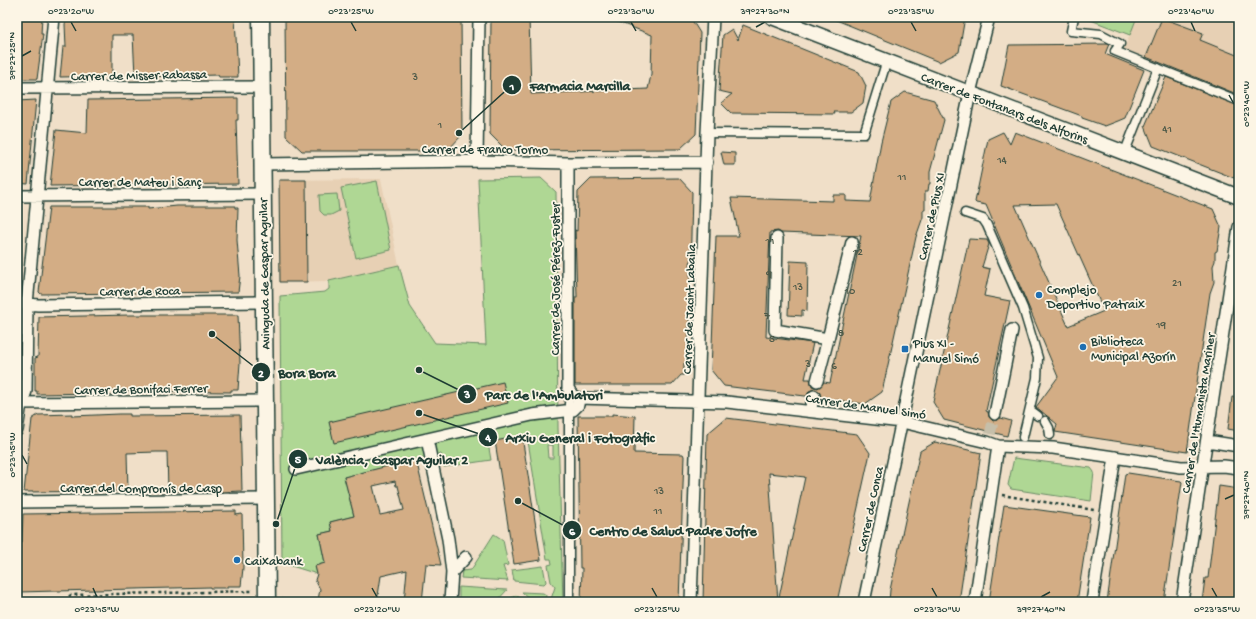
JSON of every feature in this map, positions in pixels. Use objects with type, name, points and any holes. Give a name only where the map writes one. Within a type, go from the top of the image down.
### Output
[{"type":"main road","name":"Avinguda de Gaspar Aguilar","points":[[261,17],[265,499],[261,597]]},
{"type":"street","points":[[17,430],[20,403],[26,392],[22,303],[38,195],[54,17]]},
{"type":"street","points":[[477,160],[479,17]]},
{"type":"street","name":"Carrer de Jacint Labaila","points":[[691,602],[707,133],[713,17]]},
{"type":"street","name":"Carrer de Fontanars dels Alforins","points":[[775,17],[1124,154],[1239,197]]},
{"type":"street","name":"Carrer de Pius XI","points":[[902,422],[970,93],[989,17]]},
{"type":"street","points":[[1074,17],[1071,31],[1101,34],[1120,44],[1115,51],[1239,101]]},
{"type":"street","points":[[707,133],[864,134],[887,60]]},
{"type":"street","points":[[1124,154],[1158,68]]},
{"type":"street","name":"Carrer de Misser Rabassa","points":[[17,88],[261,87]]},
{"type":"street","name":"Carrer de Franco Tormo","points":[[262,164],[477,160],[568,163],[707,162]]},
{"type":"street","name":"Carrer de José Pérez-Fuster","points":[[568,163],[568,388],[572,402],[569,602]]},
{"type":"street","name":"Carrer de Mateu i Sanç","points":[[17,196],[262,194]]},
{"type":"street","points":[[965,213],[983,219],[987,225],[1023,308],[1038,358],[1037,378],[1023,437]]},
{"type":"street","name":"Carrer de l'Humanista Mariner","points":[[1182,602],[1239,230]]},
{"type":"street","points":[[777,238],[775,330],[828,338]]},
{"type":"street","points":[[817,381],[852,242]]},
{"type":"street","name":"Carrer de Roca","points":[[22,303],[264,302]]},
{"type":"street","points":[[995,414],[1012,330]]},
{"type":"street","points":[[810,411],[814,396]]},
{"type":"street","name":"Carrer de Bonifaci Ferrer","points":[[20,403],[264,401]]},
{"type":"street","name":"Carrer de Manuel Simó","points":[[296,469],[532,415],[572,402],[699,401],[727,402],[902,422],[992,441],[1053,448],[1181,467],[1224,466],[1239,468]]},
{"type":"street","points":[[1030,410],[1042,418],[1049,428],[1050,435]]},
{"type":"street","name":"Carrer de Conca","points":[[864,602],[902,422]]},
{"type":"street","points":[[427,439],[448,539],[452,572],[450,602]]},
{"type":"street","points":[[975,602],[992,441]]},
{"type":"street","points":[[1207,441],[1239,446]]},
{"type":"street","points":[[1092,602],[1115,457]]},
{"type":"street","name":"Carrer del Compromís de Casp","points":[[17,502],[265,499]]},
{"type":"street","points":[[452,572],[466,557]]},
{"type":"path","points":[[1001,495],[1094,510]]},
{"type":"path","points":[[68,602],[68,597],[71,595],[261,597]]},
{"type":"shaded area","points":[[1089,17],[1239,17],[1239,94],[1124,49],[1130,35],[1088,19]]},
{"type":"shaded area","points":[[381,179],[399,265],[329,281],[280,282],[279,180]]},
{"type":"green space","points":[[1089,17],[1137,17],[1130,35],[1088,19]]},
{"type":"green space","points":[[541,178],[556,192],[558,428],[563,602],[550,602],[555,587],[551,582],[548,565],[552,564],[551,559],[547,559],[527,435],[488,443],[491,460],[444,467],[441,454],[344,477],[354,516],[330,522],[332,531],[319,534],[325,563],[315,566],[317,574],[282,563],[280,296],[325,292],[329,289],[329,281],[399,265],[410,306],[435,343],[486,345],[478,179]],"holes":[[[547,445],[553,445],[553,458],[548,458]]]},
{"type":"green space","points":[[377,181],[391,250],[356,258],[341,188]]},
{"type":"green space","points":[[337,194],[339,211],[331,215],[324,215],[320,211],[319,195]]},
{"type":"green space","points":[[1014,458],[1091,468],[1094,472],[1091,501],[1011,489],[1008,485]]},
{"type":"green space","points":[[494,534],[503,540],[508,565],[503,566],[508,581],[461,578],[462,571],[471,570]]},
{"type":"green space","points":[[543,566],[546,582],[544,584],[514,581],[512,570]]},
{"type":"green space","points":[[459,587],[507,590],[496,602],[459,602]]},
{"type":"green space","points":[[522,592],[543,593],[546,595],[545,602],[533,602]]},
{"type":"green space","points":[[516,595],[525,602],[505,602]]},
{"type":"building","points":[[17,17],[42,17],[41,34],[43,34],[37,79],[17,79]]},
{"type":"building","points":[[67,17],[235,17],[238,77],[219,77],[218,75],[137,77],[135,76],[133,35],[112,35],[112,76],[60,77],[63,47],[66,47],[65,24]]},
{"type":"building","points":[[285,17],[461,17],[462,135],[447,151],[302,151],[286,136]]},
{"type":"building","points":[[491,17],[529,17],[531,94],[648,89],[651,75],[652,35],[605,17],[690,17],[700,33],[696,134],[680,149],[506,150],[490,134]]},
{"type":"building","points":[[829,17],[965,17],[959,52],[939,62]]},
{"type":"building","points":[[1162,18],[1203,33],[1200,40],[1239,56],[1239,95],[1146,57]]},
{"type":"building","points":[[743,25],[859,72],[866,86],[863,103],[851,112],[834,112],[835,114],[731,113],[721,103],[732,94],[719,91],[723,35],[732,29],[738,40]]},
{"type":"building","points":[[1109,44],[1105,54],[1144,70],[1125,118],[1118,121],[1105,126],[1001,86],[1009,45]]},
{"type":"building","points":[[1166,77],[1239,106],[1239,166],[1234,178],[1153,146],[1145,126]]},
{"type":"building","points":[[905,92],[934,100],[944,120],[930,172],[930,184],[928,191],[925,191],[925,210],[923,210],[923,217],[916,237],[882,392],[865,404],[821,398],[819,391],[815,389],[809,391],[807,396],[805,396],[724,386],[711,370],[716,236],[739,236],[731,198],[833,201],[833,195],[846,195],[846,201],[870,202],[881,142],[891,102]],"holes":[[[778,231],[781,233],[861,236],[830,383],[824,382],[818,388],[812,386],[810,379],[805,379],[813,343],[766,337],[770,232]]]},
{"type":"building","points":[[238,98],[238,120],[236,120],[238,184],[155,185],[155,183],[130,185],[50,186],[56,130],[87,133],[88,100]]},
{"type":"building","points":[[36,100],[28,184],[17,183],[17,101]]},
{"type":"building","points":[[1003,132],[1010,144],[1015,132],[1213,209],[1221,227],[1217,251],[1215,252],[1215,261],[1213,266],[1214,282],[1210,293],[1187,452],[1055,432],[1057,424],[1036,407],[1058,377],[986,205],[975,202],[988,139]],"holes":[[[1056,204],[1104,311],[1068,326],[1015,205]]]},
{"type":"building","points":[[721,152],[735,153],[735,165],[724,165]]},
{"type":"building","points":[[679,178],[692,192],[688,364],[684,363],[684,375],[681,375],[672,385],[575,385],[575,297],[577,297],[575,230],[577,231],[578,192],[591,179]]},
{"type":"building","points":[[279,180],[306,180],[307,282],[280,282]]},
{"type":"building","points":[[177,206],[235,206],[235,208],[238,208],[237,240],[240,276],[238,292],[41,294],[39,292],[49,207],[148,207],[148,209]]},
{"type":"building","points":[[969,239],[987,240],[989,244],[982,267],[990,269],[984,296],[1010,301],[986,411],[993,421],[1001,418],[1011,421],[1007,436],[944,420],[933,402]]},
{"type":"building","points":[[790,261],[808,262],[807,311],[802,310],[802,316],[788,315]]},
{"type":"building","points":[[238,315],[240,363],[238,390],[231,390],[231,392],[103,391],[103,393],[37,394],[37,391],[35,391],[35,358],[38,357],[39,317]]},
{"type":"building","points":[[503,382],[508,403],[334,443],[329,422]]},
{"type":"building","points":[[1232,397],[1239,398],[1239,431],[1228,429]]},
{"type":"building","points":[[72,414],[72,416],[120,414],[130,414],[130,416],[240,415],[242,491],[197,493],[168,491],[167,452],[156,452],[127,453],[128,490],[126,491],[24,492],[32,419],[38,415]]},
{"type":"building","points":[[612,414],[635,416],[634,453],[683,454],[684,456],[679,602],[581,602],[582,568],[580,568],[578,416],[612,416]]},
{"type":"building","points":[[726,418],[857,434],[870,453],[837,602],[778,602],[703,602],[707,434]],"holes":[[[769,473],[805,477],[778,602]]]},
{"type":"building","points":[[522,436],[541,560],[514,564],[495,441]]},
{"type":"building","points":[[935,442],[981,453],[959,602],[889,602],[890,590],[920,451]]},
{"type":"building","points":[[416,459],[441,565],[426,564],[422,602],[404,602],[407,570],[381,576],[377,602],[318,600],[320,589],[315,580],[317,574],[315,566],[325,563],[319,534],[332,531],[330,522],[354,516],[344,477]],"holes":[[[395,481],[396,486],[398,486],[404,510],[380,515],[373,486]]]},
{"type":"building","points":[[1128,473],[1182,482],[1164,602],[1107,602],[1125,474]]},
{"type":"building","points":[[1219,486],[1239,489],[1239,602],[1202,602],[1205,578],[1208,578]]},
{"type":"building","points":[[1004,505],[1090,517],[1077,602],[989,602]]},
{"type":"building","points":[[236,511],[236,515],[242,514],[243,568],[241,586],[227,586],[227,588],[210,587],[19,592],[19,559],[20,543],[22,543],[23,514]]},
{"type":"tunnel","points":[[990,434],[995,414]]},
{"type":"place","name":"Farmacia Marcilla","points":[[459,133]]},
{"type":"place","name":"Complejo Deportivo Patraix","points":[[1039,295]]},
{"type":"place","name":"Bora Bora","points":[[212,334]]},
{"type":"place","name":"Biblioteca Municipal Azorín","points":[[1083,347]]},
{"type":"place","name":"Pius XI - Manuel Simó","points":[[905,349]]},
{"type":"place","name":"Parc de l'Ambulatori","points":[[419,370]]},
{"type":"place","name":"Arxiu General i Fotogràfic","points":[[419,413]]},
{"type":"place","name":"Centro de Salud Padre Jofre","points":[[518,501]]},
{"type":"place","name":"València, Gaspar Aguilar 2","points":[[276,524]]},
{"type":"place","name":"Caixabank","points":[[237,560]]}]
